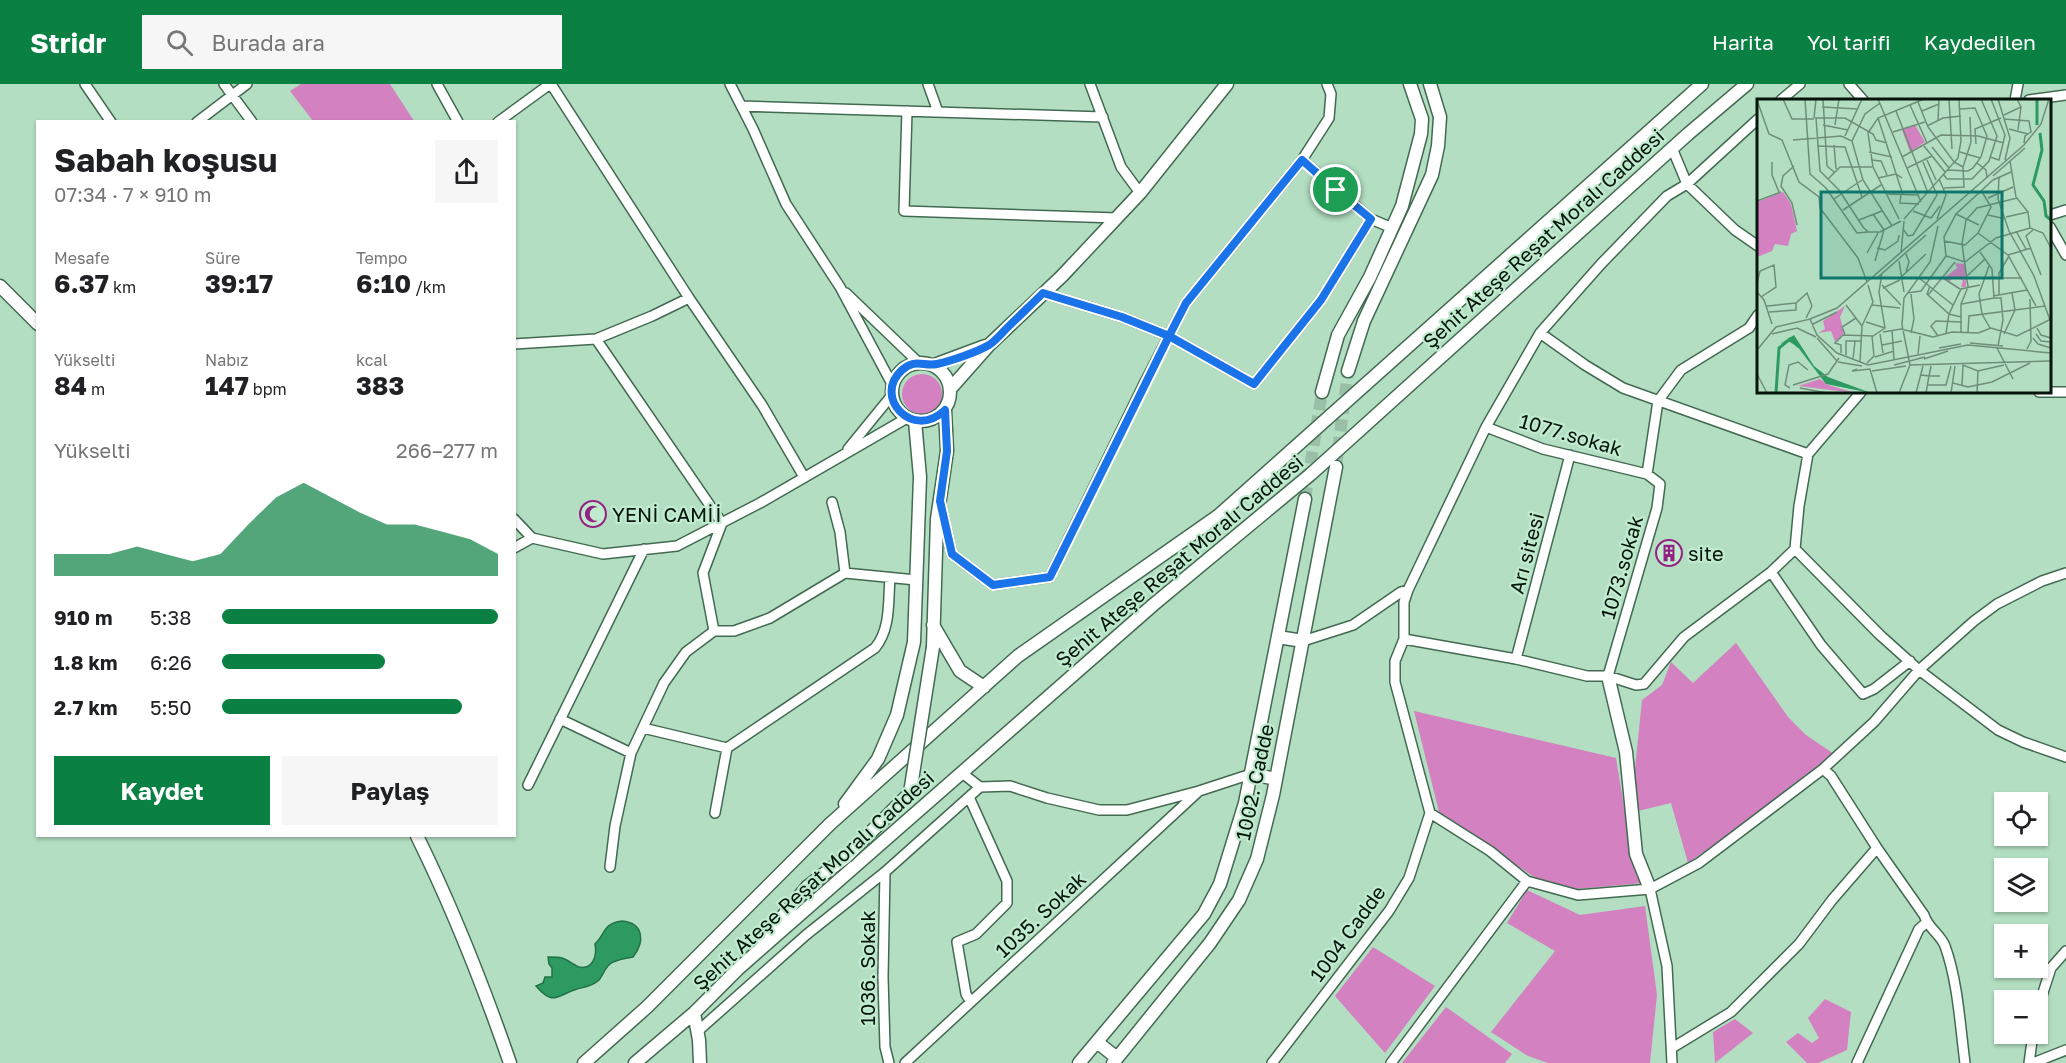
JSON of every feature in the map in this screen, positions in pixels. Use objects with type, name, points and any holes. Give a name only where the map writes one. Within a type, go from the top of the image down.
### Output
[{"type":"main road","points":[[951,388],[989,345],[1140,193],[1216,89],[1227,84]]},
{"type":"main road","points":[[1322,392],[1338,335],[1370,277],[1402,206],[1421,134],[1422,119],[1410,84]]},
{"type":"main road","points":[[1348,371],[1364,321],[1432,174],[1438,146],[1440,117],[1430,84]]},
{"type":"main road","points":[[584,1063],[647,1007],[830,824],[1018,656],[1218,516],[1702,84]]},
{"type":"main road","name":"Şehit Ateşe Reşat Moralı Caddesi","points":[[635,1063],[694,1013],[739,968],[1153,605],[1311,474],[1672,148],[1747,84]]},
{"type":"main road","points":[[1392,228],[1404,234]]},
{"type":"main road","points":[[0,286],[36,322]]},
{"type":"main road","points":[[934,365],[948,379],[951,388],[949,403],[945,410],[931,420],[911,419],[899,412],[892,390],[902,370],[919,363],[934,365],[989,345]]},
{"type":"main road","points":[[739,968],[807,887],[846,857],[910,793],[933,647],[937,519],[947,451],[945,410]]},
{"type":"main road","points":[[830,824],[878,759],[897,715],[914,642],[920,477],[911,419]]},
{"type":"main road","name":"1002. Cadde","points":[[1118,1061],[1210,943],[1239,900],[1257,859],[1276,778],[1336,467]]},
{"type":"main road","name":"1002. Cadde","points":[[1080,1063],[1204,914],[1220,884],[1234,844],[1251,774],[1305,499]]},
{"type":"main road","points":[[933,625],[960,671],[984,687]]},
{"type":"main road","points":[[1278,637],[1303,641]]},
{"type":"main road","points":[[1608,676],[1626,752],[1636,854],[1650,889]]},
{"type":"main road","points":[[1251,774],[1276,778]]},
{"type":"main road","points":[[417,837],[445,893],[510,1063]]},
{"type":"main road","points":[[694,1013],[698,1031],[700,1063]]},
{"type":"main road","points":[[1097,1042],[1118,1061]]},
{"type":"street","points":[[224,84],[251,120]]},
{"type":"street","points":[[200,120],[247,84]]},
{"type":"street","points":[[437,84],[457,120]]},
{"type":"street","points":[[501,120],[550,84],[689,298],[762,405],[804,477]]},
{"type":"street","points":[[730,84],[786,204],[840,287],[892,390],[845,453]]},
{"type":"street","points":[[928,84],[938,112]]},
{"type":"street","points":[[1090,84],[1120,167],[1140,193]]},
{"type":"street","points":[[940,501],[952,554],[993,585],[1050,577],[1186,303],[1302,160],[1329,118],[1332,94],[1327,84]]},
{"type":"street","points":[[1781,99],[1800,84]]},
{"type":"street","points":[[1849,84],[1862,99]]},
{"type":"street","points":[[2015,99],[2018,84]]},
{"type":"street","points":[[88,85],[110,120]]},
{"type":"street","points":[[2035,99],[2066,94]]},
{"type":"street","points":[[741,106],[1103,117]]},
{"type":"street","points":[[907,111],[904,211],[1117,218]]},
{"type":"street","points":[[1757,120],[1687,183],[1667,196],[1601,264],[1540,333],[1486,427],[1408,590],[1404,602],[1404,639],[1395,661],[1395,682],[1430,813],[1490,852],[1527,881],[1578,895],[1650,889],[1700,863],[1823,769],[1874,722],[1919,670],[1974,621],[1997,604],[2042,580],[2066,573]]},
{"type":"street","points":[[1672,148],[1687,183],[1735,230],[1757,245]]},
{"type":"street","points":[[1302,160],[1371,219],[1392,228]]},
{"type":"street","points":[[2051,214],[2066,210]]},
{"type":"street","points":[[1043,293],[1122,317],[1169,336],[1254,384],[1321,300],[1371,219]]},
{"type":"street","points":[[2051,230],[2066,255]]},
{"type":"street","points":[[840,287],[919,363]]},
{"type":"street","points":[[516,344],[596,339],[689,298]]},
{"type":"street","points":[[1647,474],[1658,401],[1681,370],[1749,328],[1757,316]]},
{"type":"street","points":[[1540,333],[1585,365],[1623,388],[1808,454]]},
{"type":"street","points":[[596,339],[722,523]]},
{"type":"street","points":[[1404,639],[1516,659],[1587,676],[1608,676],[1636,685],[1644,684],[1684,637],[1771,572],[1795,549],[1799,506],[1808,454],[1861,393]]},
{"type":"street","points":[[516,521],[532,537],[603,554],[677,546],[911,419]]},
{"type":"street","name":"1077.sokak","points":[[1486,427],[1543,449],[1647,474]]},
{"type":"street","name":"Arı sitesi","points":[[1516,659],[1570,455]]},
{"type":"street","name":"1073.sokak","points":[[1608,676],[1657,508],[1660,484],[1647,474]]},
{"type":"street","points":[[832,502],[840,532],[845,573]]},
{"type":"street","points":[[714,631],[703,573],[722,523]]},
{"type":"street","points":[[516,547],[532,537]]},
{"type":"street","points":[[528,784],[644,549]]},
{"type":"street","points":[[1795,549],[1880,635],[1919,670],[1998,730],[2023,742],[2066,756]]},
{"type":"street","points":[[1771,572],[1821,645],[1863,694],[1874,689],[1910,662]]},
{"type":"street","points":[[610,867],[615,826],[632,753],[664,683],[686,652],[714,631],[734,631],[770,618],[845,573],[916,580]]},
{"type":"street","points":[[716,813],[727,748],[875,648],[882,639],[886,625],[890,578]]},
{"type":"street","points":[[1303,641],[1353,625],[1401,592],[1408,590]]},
{"type":"street","points":[[560,719],[632,753]]},
{"type":"street","points":[[643,728],[727,748]]},
{"type":"street","points":[[1823,769],[1831,776],[1877,848],[1924,915],[1926,923],[1943,942],[1950,963],[1965,1063]]},
{"type":"street","points":[[962,773],[980,787],[1010,786],[1047,798],[1099,810],[1127,810],[1199,791],[1251,774]]},
{"type":"street","points":[[698,1031],[806,935],[885,872],[980,787]]},
{"type":"street","name":"1035. Sokak","points":[[906,1063],[1199,791]]},
{"type":"street","points":[[969,797],[1007,881],[1007,903],[976,934],[957,942],[966,994],[971,1002]]},
{"type":"street","name":"1004 Cadde","points":[[1272,1063],[1389,911],[1408,878],[1430,813]]},
{"type":"street","points":[[1672,1048],[1731,1012],[1799,944],[1832,900],[1877,848]]},
{"type":"street","name":"1036. Sokak","points":[[885,872],[883,987],[885,1047],[888,1063]]},
{"type":"street","points":[[1391,1063],[1527,881]]},
{"type":"street","points":[[1650,889],[1667,966],[1672,1063]]},
{"type":"street","points":[[1857,1063],[1919,930],[1926,923]]},
{"type":"street","points":[[2044,990],[2051,968],[2066,951]]},
{"type":"street","points":[[2032,1044],[2031,1063],[2066,1050]]},
{"type":"shaded area","points":[[301,84],[390,84],[413,120],[312,120],[290,91]]},
{"type":"shaded area","points":[[922,374],[930,375],[936,380],[941,386],[941,402],[936,408],[930,413],[922,414],[914,413],[908,408],[903,402],[902,394],[903,386],[908,380],[914,375]]},
{"type":"shaded area","points":[[1736,643],[1788,717],[1806,735],[1834,754],[1792,785],[1765,809],[1688,863],[1671,803],[1638,811],[1633,788],[1642,700],[1662,685],[1671,662],[1693,683]]},
{"type":"shaded area","points":[[1414,711],[1616,758],[1632,855],[1643,883],[1577,889],[1537,879],[1439,812]]},
{"type":"shaded area","points":[[1527,890],[1580,915],[1645,906],[1657,995],[1650,1063],[1548,1063],[1528,1056],[1491,1032],[1555,951],[1507,923]]},
{"type":"shaded area","points":[[622,921],[635,925],[640,934],[641,940],[633,957],[610,964],[594,984],[556,998],[547,996],[536,986],[543,983],[545,977],[552,977],[548,957],[562,958],[579,967],[588,966],[595,956],[595,944],[608,926]]},
{"type":"shaded area","points":[[1373,947],[1435,986],[1385,1053],[1335,996]]},
{"type":"shaded area","points":[[1825,999],[1851,1012],[1847,1050],[1818,1063],[1807,1063],[1786,1042],[1798,1033],[1812,1043],[1819,1038],[1808,1018]]},
{"type":"shaded area","points":[[1446,1007],[1512,1054],[1505,1063],[1402,1063]]},
{"type":"shaded area","points":[[1735,1019],[1753,1033],[1715,1063],[1713,1032]]},
{"type":"tunnel","points":[[1336,467],[1348,371]]},
{"type":"tunnel","points":[[1305,499],[1322,392]]},
{"type":"place","name":"YENİ CAMİİ","points":[[593,514]]},
{"type":"place","name":"site","points":[[1669,553]]},
{"type":"route","points":[[1336,190],[1302,160],[1186,303],[1169,336],[1122,317],[1043,293],[989,345],[934,365],[919,363],[902,370],[896,377],[892,395],[899,412],[907,418],[923,421],[931,420],[945,410],[947,451],[940,501],[952,554],[993,585],[1050,577],[1169,336],[1254,384],[1321,300],[1371,219],[1336,190]]}]
